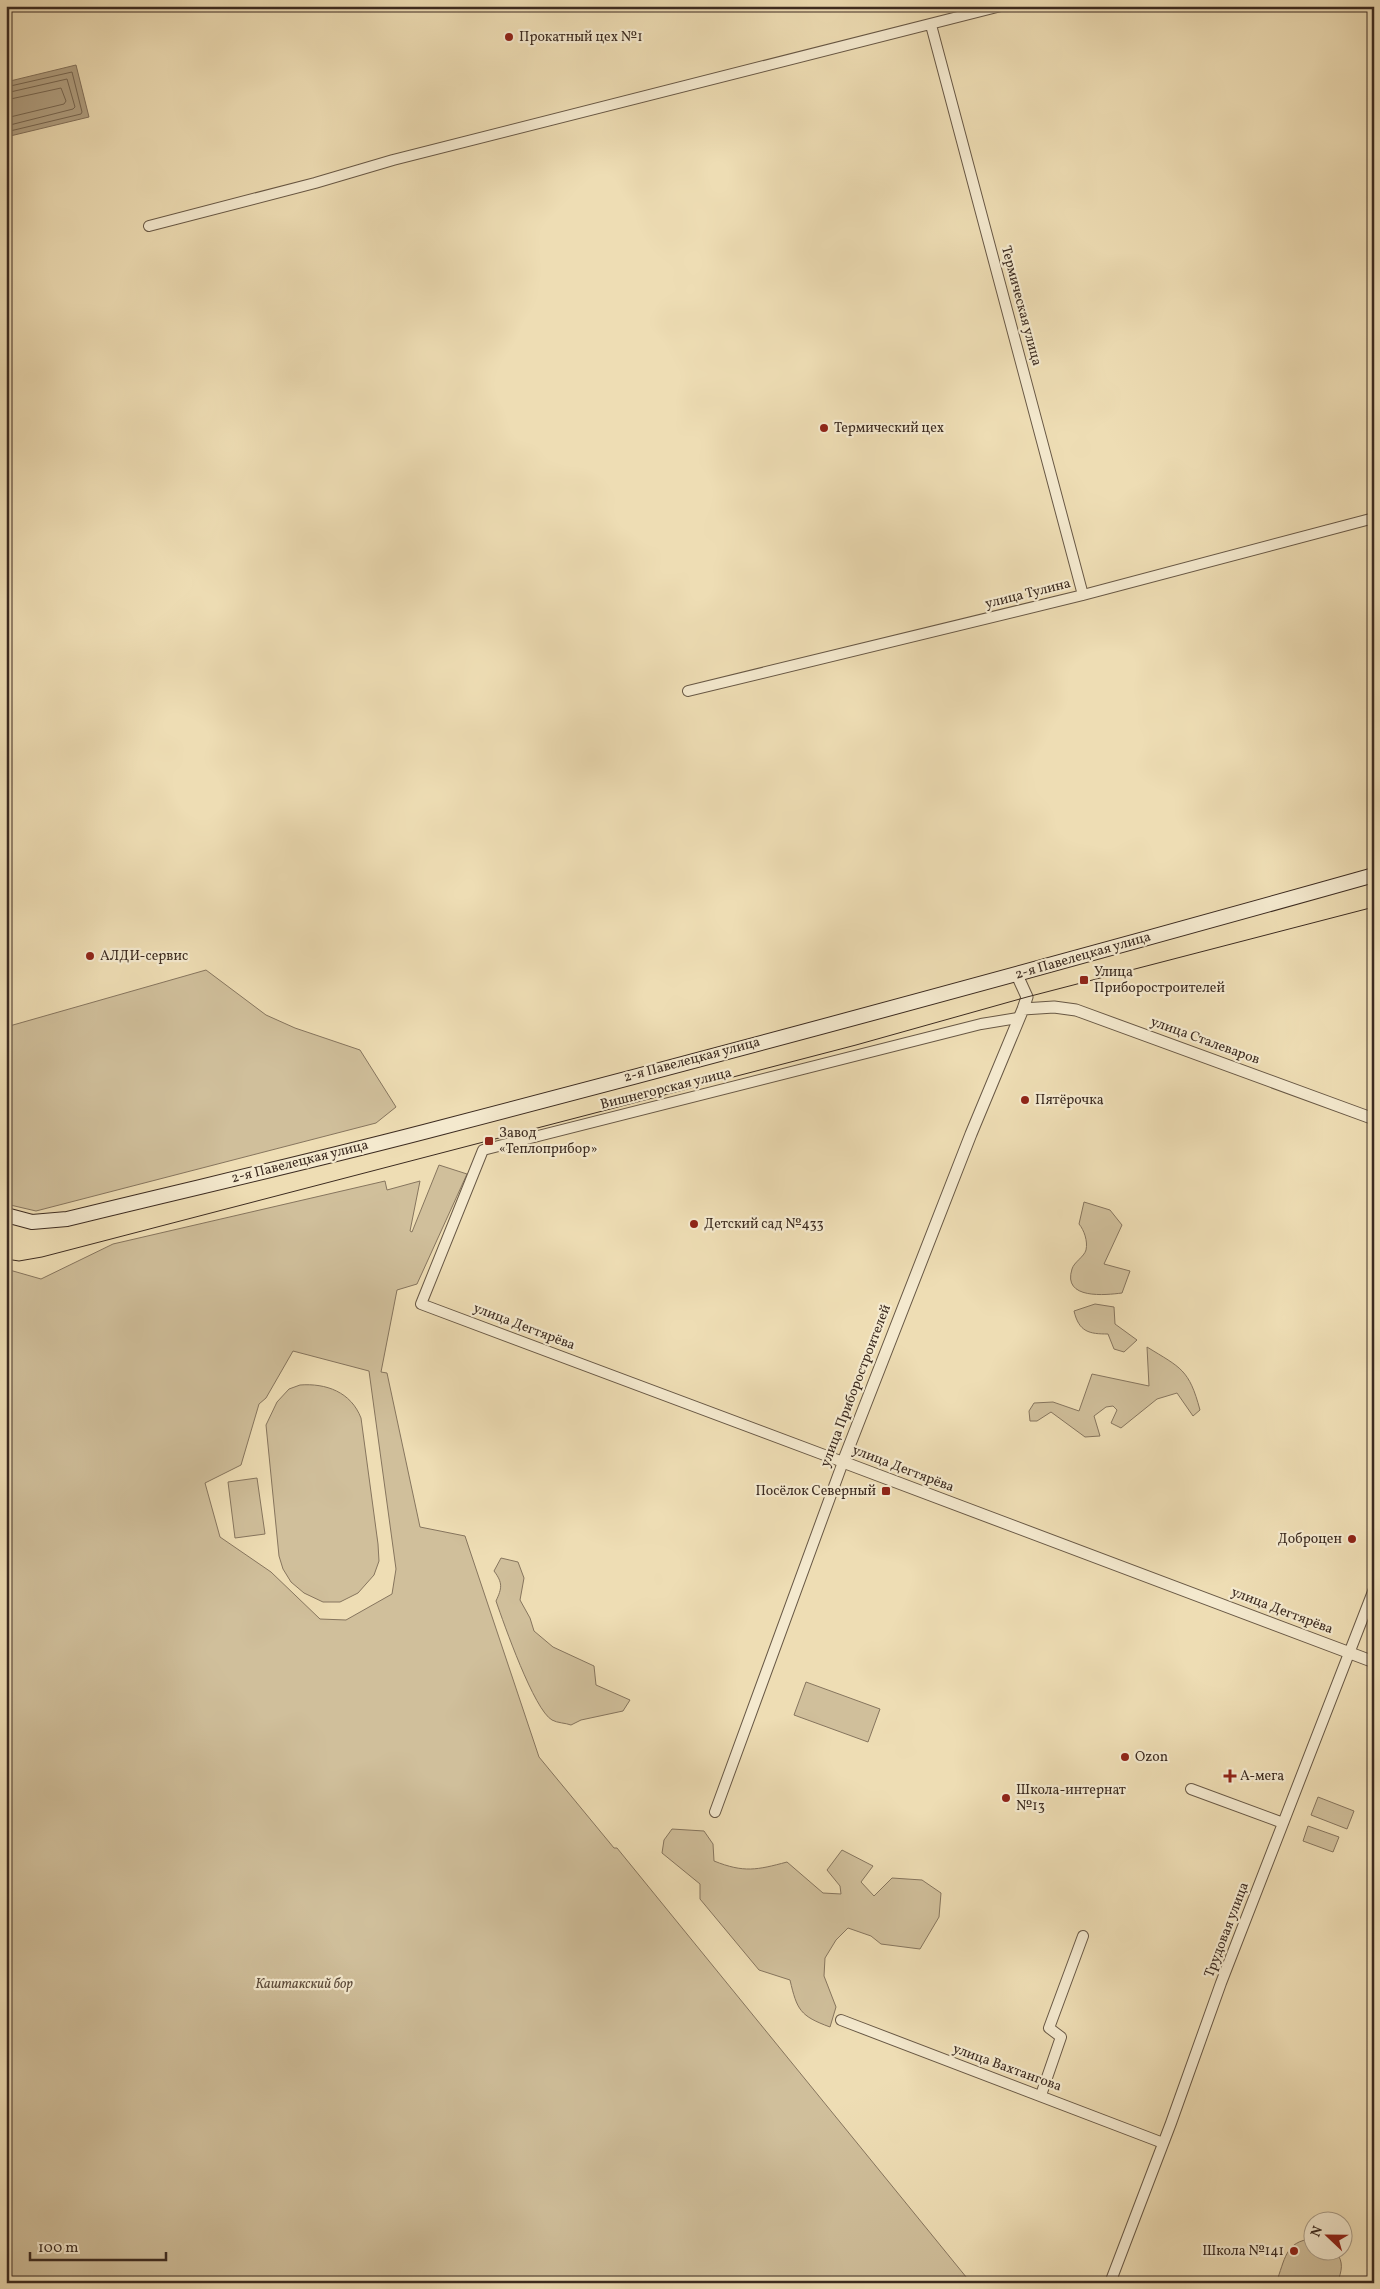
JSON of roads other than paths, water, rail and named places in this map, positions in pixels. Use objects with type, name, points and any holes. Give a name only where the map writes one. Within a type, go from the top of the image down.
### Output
[{"type":"main road","name":"2-я Павелецкая улица","points":[[6,1214],[32,1222],[67,1219],[441,1128],[861,1014],[1017,975],[1374,875]]},
{"type":"street","points":[[149,226],[315,183],[393,160],[1001,6]]},
{"type":"street","name":"Термическая улица","points":[[931,24],[1084,595]]},
{"type":"street","name":"улица Тулина","points":[[688,691],[1084,595],[1374,518]]},
{"type":"street","name":"улица Приборостроителей","points":[[714,1812],[842,1462],[1027,997],[1017,975]]},
{"type":"street","name":"улица Сталеваров","points":[[1021,1013],[1054,1007],[1076,1010],[1374,1119]]},
{"type":"street","name":"Вишнегорская улица","points":[[421,1304],[482,1150],[1021,1013]]},
{"type":"street","name":"улица Дегтярёва","points":[[421,1304],[1374,1662]]},
{"type":"street","name":"Трудовая улица","points":[[1110,2283],[1221,1983],[1374,1588]]},
{"type":"street","points":[[1191,1789],[1283,1823]]},
{"type":"street","points":[[1041,2095],[1060,2037],[1049,2028],[1083,1936]]},
{"type":"street","name":"улица Вахтангова","points":[[841,2020],[1163,2143]]},
{"type":"water","points":[[76,65],[89,117],[6,137],[6,82]]},
{"type":"tram line","points":[[6,1259],[19,1261],[42,1257],[856,1045],[1027,997],[1374,907]]},
{"type":"place","name":"Прокатный цех №1","points":[[509,37]]},
{"type":"place","name":"Термический цех","points":[[824,428]]},
{"type":"place","name":"АЛДИ-сервис","points":[[90,956]]},
{"type":"place","name":"Улица Приборостроителей","points":[[1084,980]]},
{"type":"place","name":"Пятёрочка","points":[[1025,1100]]},
{"type":"place","name":"Завод «Теплоприбор»","points":[[489,1141]]},
{"type":"place","name":"Детский сад №433","points":[[694,1224]]},
{"type":"place","name":"Посёлок Северный","points":[[886,1491]]},
{"type":"place","name":"Доброцен","points":[[1352,1539]]},
{"type":"place","name":"Ozon","points":[[1125,1757]]},
{"type":"place","name":"А-мега","points":[[1230,1776]]},
{"type":"place","name":"Школа-интернат №13","points":[[1006,1798]]},
{"type":"place","name":"Школа №141","points":[[1294,2251]]},
{"type":"park label","name":"Каштакский бор","points":[[304,1984]]}]
